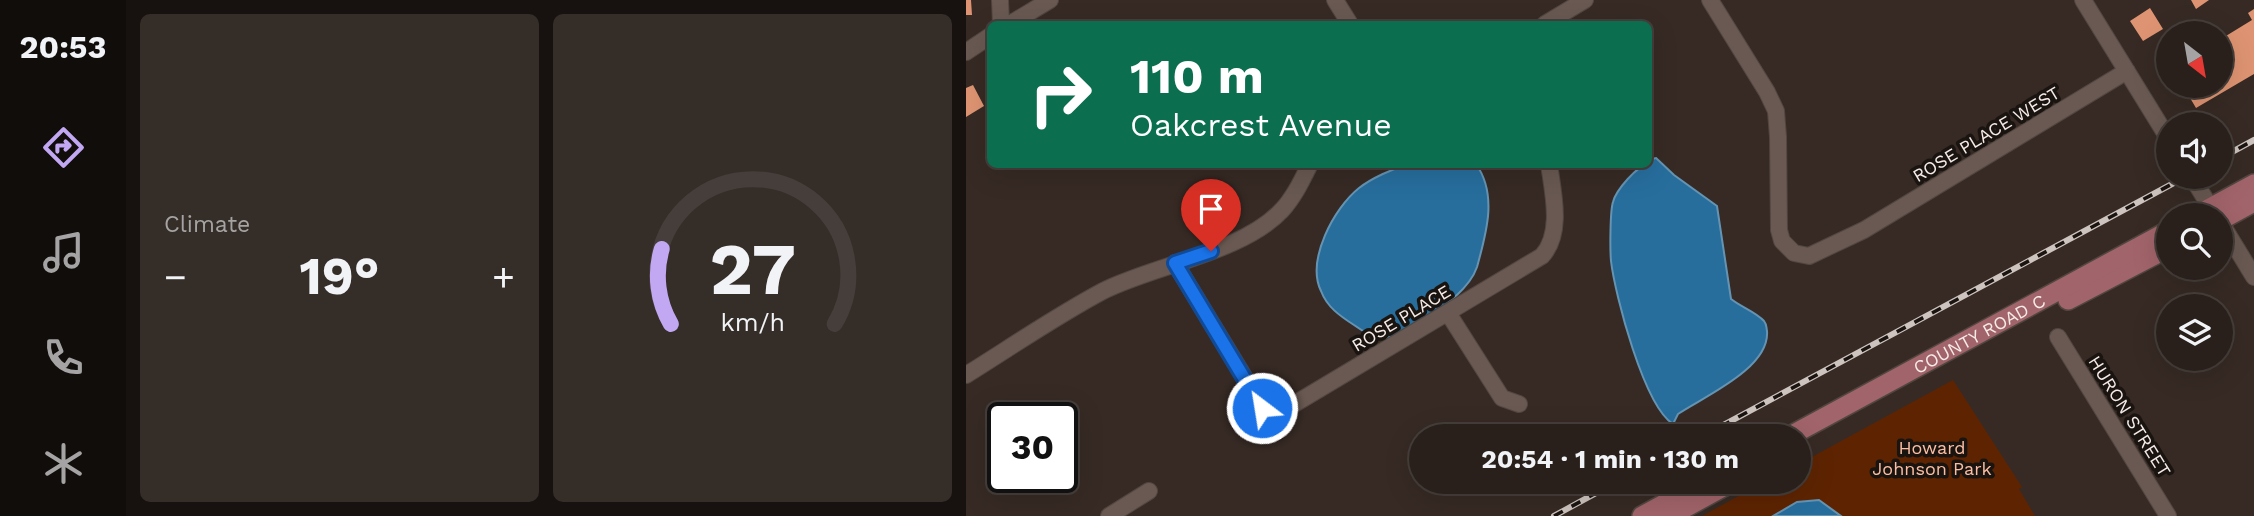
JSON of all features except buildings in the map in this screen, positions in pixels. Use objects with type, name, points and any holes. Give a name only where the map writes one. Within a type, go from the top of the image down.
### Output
[{"type":"main road","points":[[2230,203],[2254,184]]},
{"type":"main road","points":[[2233,209],[2254,202]]},
{"type":"main road","name":"COUNTY ROAD C","points":[[1811,425],[2156,238]]},
{"type":"main road","name":"COUNTY ROAD C","points":[[1811,439],[2043,312],[2156,254]]},
{"type":"main road","points":[[1642,516],[1682,494]]},
{"type":"main road","points":[[1671,516],[1711,494]]},
{"type":"street","points":[[1000,0],[1001,21]]},
{"type":"street","points":[[1015,21],[1050,0]]},
{"type":"street","points":[[1335,0],[1348,21]]},
{"type":"street","points":[[1550,21],[1585,0]]},
{"type":"street","name":"ROSE PLACE WEST","points":[[1710,0],[1776,111],[1779,137],[1779,230],[1782,241],[1794,253],[1809,256],[1864,230],[2127,71]]},
{"type":"street","points":[[2083,0],[2156,118]]},
{"type":"street","points":[[966,52],[987,38]]},
{"type":"street","points":[[966,375],[1102,292],[1239,241],[1268,222],[1292,197],[1308,168]]},
{"type":"street","name":"ROSE PLACE","points":[[1175,263],[1262,408],[1269,415],[1281,412],[1542,256],[1549,248],[1555,230],[1549,168]]},
{"type":"street","points":[[2233,246],[2254,277]]},
{"type":"street","points":[[1448,313],[1502,398],[1519,404]]},
{"type":"street","name":"HURON STREET","points":[[2058,337],[2168,516]]},
{"type":"street","points":[[1109,516],[1149,491]]},
{"type":"green space","name":"Howard Johnson Park","points":[[1953,380],[2022,487],[2019,489],[2035,516],[1702,516],[1742,494],[1811,494],[1811,457]]},
{"type":"water","points":[[1656,158],[1674,175],[1717,206],[1731,299],[1761,318],[1767,331],[1765,344],[1747,369],[1719,390],[1678,414],[1673,424],[1662,413],[1642,373],[1618,298],[1611,261],[1611,213],[1615,197],[1622,185],[1640,168],[1652,168],[1652,159]]},
{"type":"water","points":[[1398,168],[1478,168],[1487,189],[1488,215],[1477,267],[1462,290],[1448,303],[1402,333],[1379,338],[1334,311],[1321,291],[1317,265],[1325,235],[1340,208],[1359,188]]},
{"type":"water","points":[[1819,500],[1841,516],[1773,516],[1797,502]]},
{"type":"railway","points":[[2233,151],[2254,140]]},
{"type":"railway","points":[[1725,424],[2163,189]]},
{"type":"railway","points":[[1554,516],[1594,494]]},
{"type":"route","points":[[1211,251],[1175,263],[1262,408]]}]
